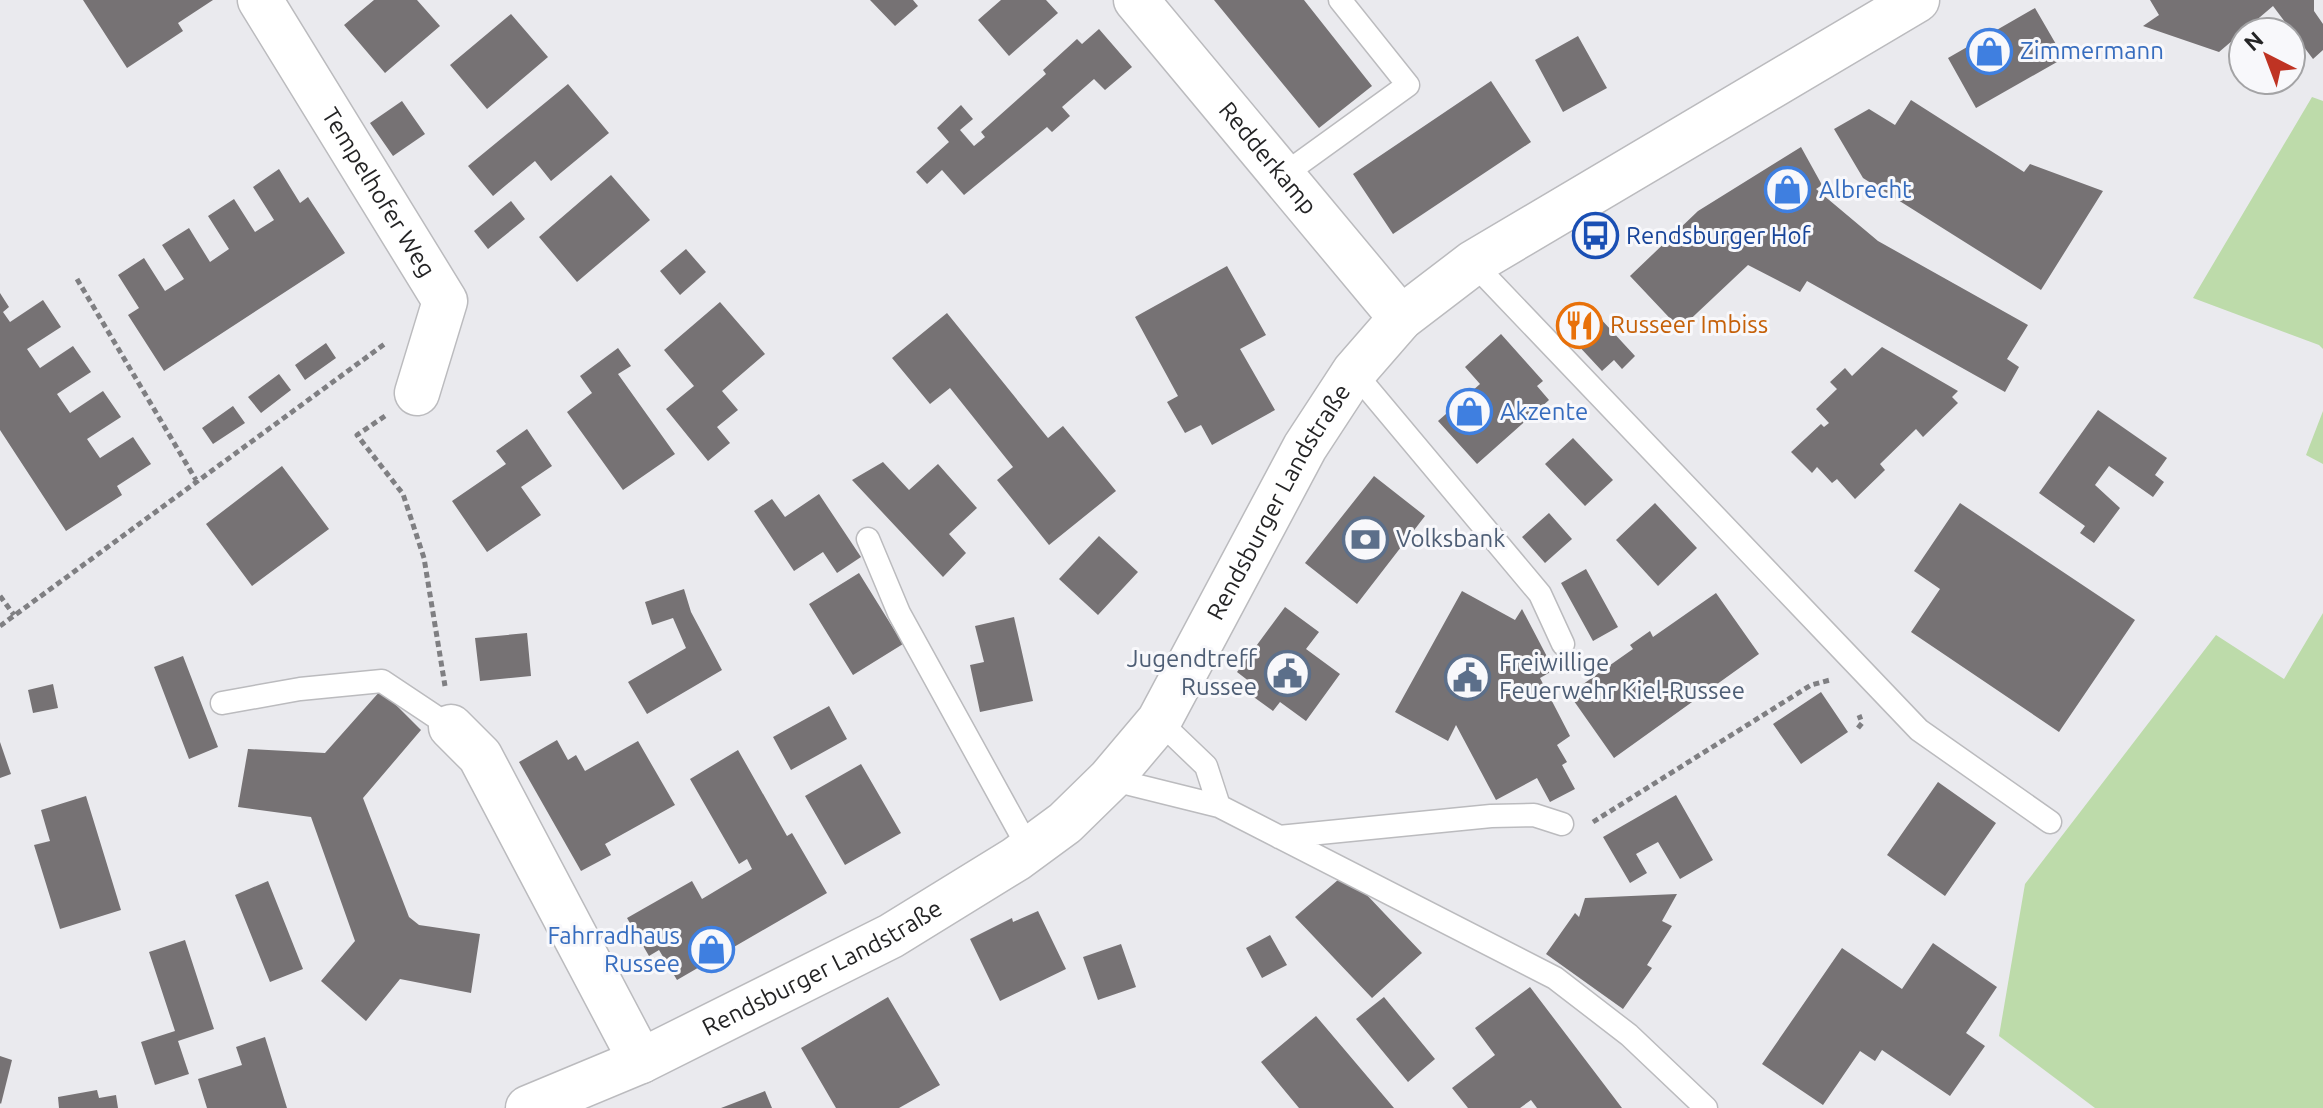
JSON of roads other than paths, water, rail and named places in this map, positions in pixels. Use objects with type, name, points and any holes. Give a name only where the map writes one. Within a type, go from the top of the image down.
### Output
[{"type":"street","name":"Tempelhofer Weg","points":[[260,0],[445,301],[417,393]]},
{"type":"street","name":"Redderkamp","points":[[1136,0],[1401,318]]},
{"type":"street","name":"Rendsburger Landstraße","points":[[528,1108],[641,1061],[891,936],[1065,823],[1110,779],[1159,721],[1305,447],[1354,372],[1401,318],[1473,263],[1917,0]]},
{"type":"street","points":[[451,727],[480,756],[641,1061]]},
{"type":"lane","points":[[1282,176],[1408,85],[1340,0]]},
{"type":"lane","points":[[1473,263],[1919,730],[2050,822]]},
{"type":"lane","points":[[1354,372],[1540,594],[1563,644]]},
{"type":"lane","points":[[868,539],[899,613],[1029,849]]},
{"type":"lane","points":[[222,703],[300,689],[382,681],[451,727]]},
{"type":"lane","points":[[1159,721],[1206,766],[1219,806]]},
{"type":"lane","points":[[1110,779],[1219,806],[1555,978],[1629,1035],[1706,1108]]},
{"type":"lane","points":[[1279,837],[1491,816],[1534,815],[1562,824]]},
{"type":"place","name":"Zimmermann","points":[[1989,51]]},
{"type":"place","name":"Albrecht","points":[[1788,190]]},
{"type":"place","name":"Rendsburger Hof","points":[[1595,236]]},
{"type":"place","name":"Russeer Imbiss","points":[[1579,325]]},
{"type":"place","name":"Akzente","points":[[1469,412]]},
{"type":"place","name":"Volksbank","points":[[1365,539]]},
{"type":"place","name":"Jugendtreff Russee","points":[[1288,673]]},
{"type":"place","name":"Freiwillige Feuerwehr Kiel-Russee","points":[[1468,677]]},
{"type":"place","name":"Fahrradhaus Russee","points":[[711,950]]}]
